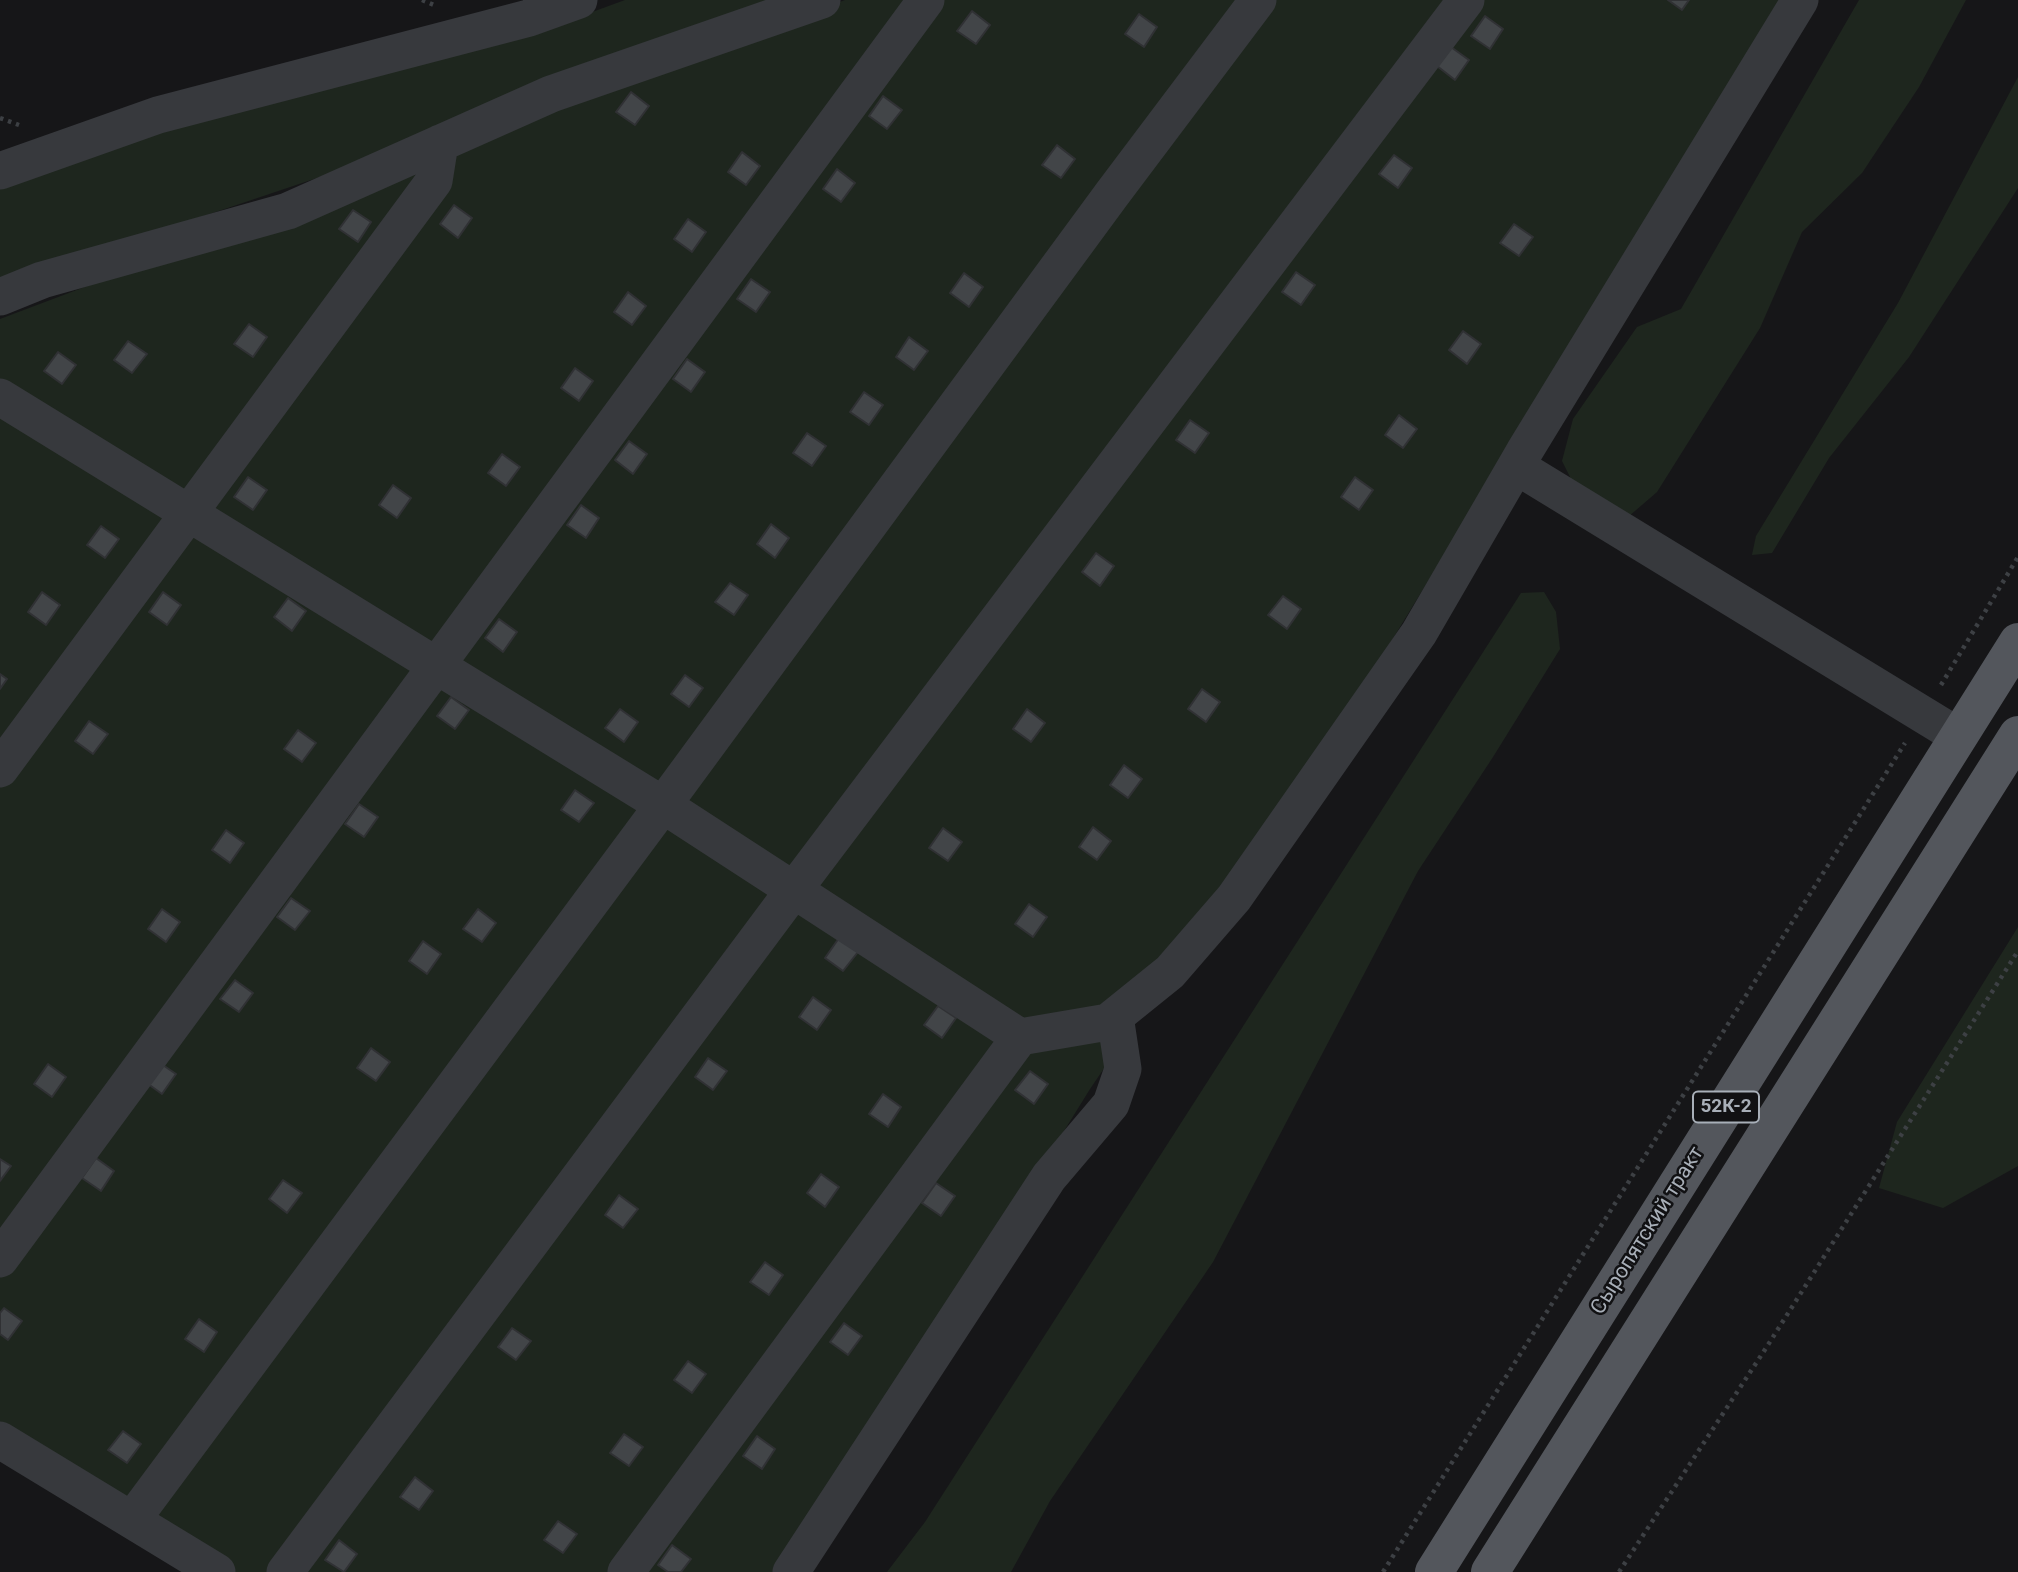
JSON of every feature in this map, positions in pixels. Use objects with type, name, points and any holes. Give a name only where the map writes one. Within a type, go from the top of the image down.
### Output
[{"type":"main road","name":"Сыропятский тракт","points":[[1434,1572],[2018,642]]},
{"type":"main road","name":"52К-2","points":[[1490,1572],[2018,735]]},
{"type":"street","points":[[0,171],[158,115],[529,18],[579,0]]},
{"type":"street","points":[[0,298],[42,280],[288,211],[551,94],[821,0]]},
{"type":"street","points":[[0,1259],[926,0]]},
{"type":"street","points":[[132,1520],[1258,0]]},
{"type":"street","points":[[285,1572],[793,891],[1466,0]]},
{"type":"street","points":[[0,397],[663,805],[1020,1037],[1108,1022],[1170,972],[1234,898],[1419,633],[1516,466],[1800,0]]},
{"type":"street","points":[[0,769],[191,514],[434,181],[440,143]]},
{"type":"street","points":[[1516,466],[1958,736]]},
{"type":"street","points":[[791,1572],[1049,1177],[1111,1104],[1123,1069],[1115,1016]]},
{"type":"street","points":[[626,1572],[1020,1037]]},
{"type":"street","points":[[0,1440],[217,1572]]},
{"type":"path","points":[[1383,1572],[1923,715],[2018,557]]},
{"type":"path","points":[[1619,1572],[2018,951]]},
{"type":"shaded area","points":[[625,0],[806,0],[439,137],[46,269],[0,287],[0,187],[164,128],[565,22]]},
{"type":"shaded area","points":[[845,0],[1784,0],[1373,671],[1090,1089],[901,1394],[779,1572],[233,1572],[0,1427],[0,319]]},
{"type":"shaded area","points":[[1859,0],[1966,0],[1919,87],[1862,173],[1802,232],[1760,328],[1657,492],[1628,517],[1574,485],[1562,461],[1573,419],[1637,327],[1681,309]]},
{"type":"shaded area","points":[[2018,77],[2018,188],[1909,357],[1829,458],[1772,553],[1752,555],[1756,536],[1898,303]]},
{"type":"shaded area","points":[[1544,592],[1556,612],[1560,649],[1418,871],[1213,1262],[1050,1501],[1011,1572],[887,1572],[925,1522],[1521,593]]},
{"type":"shaded area","points":[[2018,927],[2018,1166],[1943,1208],[1879,1188],[1897,1122]]},
{"type":"building","points":[[1668,0],[1689,0],[1682,10]]},
{"type":"building","points":[[972,11],[990,25],[976,44],[957,31]]},
{"type":"building","points":[[1139,14],[1157,27],[1144,47],[1125,34]]},
{"type":"building","points":[[1485,16],[1503,29],[1490,49],[1471,36]]},
{"type":"building","points":[[1451,47],[1469,60],[1455,80],[1437,66]]},
{"type":"building","points":[[631,92],[649,106],[635,125],[616,112]]},
{"type":"building","points":[[883,96],[902,110],[887,129],[869,116]]},
{"type":"building","points":[[1057,145],[1075,159],[1061,178],[1042,165]]},
{"type":"building","points":[[742,152],[760,166],[746,185],[728,172]]},
{"type":"building","points":[[1394,155],[1412,168],[1398,188],[1379,174]]},
{"type":"building","points":[[837,169],[855,183],[841,202],[823,189]]},
{"type":"building","points":[[454,205],[472,218],[458,238],[440,224]]},
{"type":"building","points":[[353,210],[371,222],[358,242],[339,229]]},
{"type":"building","points":[[688,219],[706,232],[692,252],[674,239]]},
{"type":"building","points":[[1514,224],[1533,237],[1519,256],[1500,243]]},
{"type":"building","points":[[1296,272],[1315,285],[1301,305],[1282,292]]},
{"type":"building","points":[[964,273],[983,287],[969,307],[950,293]]},
{"type":"building","points":[[751,279],[770,292],[756,312],[737,299]]},
{"type":"building","points":[[628,292],[646,306],[632,325],[614,312]]},
{"type":"building","points":[[249,324],[267,337],[253,357],[234,344]]},
{"type":"building","points":[[1463,331],[1481,344],[1467,364],[1449,350]]},
{"type":"building","points":[[909,337],[928,351],[914,370],[896,357]]},
{"type":"building","points":[[128,341],[147,354],[132,373],[114,360]]},
{"type":"building","points":[[58,352],[76,365],[62,384],[44,371]]},
{"type":"building","points":[[687,359],[705,372],[691,392],[673,379]]},
{"type":"building","points":[[575,368],[593,381],[579,401],[561,388]]},
{"type":"building","points":[[864,392],[883,405],[869,425],[850,412]]},
{"type":"building","points":[[1399,415],[1417,429],[1403,448],[1385,435]]},
{"type":"building","points":[[1190,420],[1209,433],[1195,453],[1176,440]]},
{"type":"building","points":[[807,433],[826,446],[812,466],[793,453]]},
{"type":"building","points":[[629,441],[647,454],[633,474],[615,460]]},
{"type":"building","points":[[502,454],[520,467],[506,486],[488,473]]},
{"type":"building","points":[[248,477],[267,490],[253,510],[234,497]]},
{"type":"building","points":[[1355,477],[1373,490],[1359,510],[1341,497]]},
{"type":"building","points":[[393,485],[411,498],[397,518],[379,505]]},
{"type":"building","points":[[581,505],[599,518],[586,538],[567,525]]},
{"type":"building","points":[[771,524],[789,538],[775,558],[757,544]]},
{"type":"building","points":[[101,526],[119,539],[105,558],[87,545]]},
{"type":"building","points":[[1096,553],[1114,566],[1100,586],[1082,572]]},
{"type":"building","points":[[730,583],[748,595],[734,615],[715,602]]},
{"type":"building","points":[[42,592],[60,605],[46,625],[28,612]]},
{"type":"building","points":[[163,592],[181,605],[167,625],[149,612]]},
{"type":"building","points":[[1283,596],[1301,609],[1287,629],[1268,615]]},
{"type":"building","points":[[288,598],[306,611],[292,631],[274,617]]},
{"type":"building","points":[[499,619],[517,632],[503,652],[485,638]]},
{"type":"building","points":[[0,674],[7,679],[0,689]]},
{"type":"building","points":[[685,675],[703,688],[689,707],[671,694]]},
{"type":"building","points":[[1202,689],[1220,702],[1206,722],[1188,709]]},
{"type":"building","points":[[451,697],[469,710],[455,729],[437,716]]},
{"type":"building","points":[[620,709],[638,722],[624,742],[605,728]]},
{"type":"building","points":[[1027,709],[1045,723],[1031,742],[1013,729]]},
{"type":"building","points":[[89,721],[108,734],[93,754],[75,741]]},
{"type":"building","points":[[298,730],[316,743],[302,762],[284,749]]},
{"type":"building","points":[[1124,765],[1142,779],[1128,798],[1110,785]]},
{"type":"building","points":[[575,790],[594,803],[579,822],[561,810]]},
{"type":"building","points":[[359,804],[378,817],[364,837],[345,824]]},
{"type":"building","points":[[1093,827],[1111,841],[1097,860],[1079,847]]},
{"type":"building","points":[[943,828],[962,842],[948,861],[929,848]]},
{"type":"building","points":[[226,830],[244,843],[230,863],[212,850]]},
{"type":"building","points":[[291,898],[310,911],[295,930],[277,917]]},
{"type":"building","points":[[1029,904],[1047,917],[1033,937],[1015,924]]},
{"type":"building","points":[[162,909],[180,922],[166,942],[148,929]]},
{"type":"building","points":[[478,909],[496,923],[482,942],[463,929]]},
{"type":"building","points":[[839,938],[858,952],[843,971],[825,958]]},
{"type":"building","points":[[423,941],[441,954],[427,974],[409,961]]},
{"type":"building","points":[[235,980],[253,993],[239,1012],[220,999]]},
{"type":"building","points":[[813,997],[831,1010],[817,1030],[799,1017]]},
{"type":"building","points":[[938,1006],[956,1018],[942,1038],[924,1025]]},
{"type":"building","points":[[371,1048],[390,1062],[376,1081],[357,1068]]},
{"type":"building","points":[[708,1058],[727,1071],[713,1090],[695,1077]]},
{"type":"building","points":[[157,1061],[176,1074],[162,1094],[144,1081]]},
{"type":"building","points":[[48,1064],[66,1077],[52,1097],[34,1084]]},
{"type":"building","points":[[1030,1071],[1048,1084],[1034,1104],[1015,1090]]},
{"type":"building","points":[[883,1094],[901,1107],[888,1127],[869,1114]]},
{"type":"building","points":[[96,1158],[114,1171],[101,1191],[82,1178]]},
{"type":"building","points":[[0,1159],[11,1166],[0,1181]]},
{"type":"building","points":[[821,1174],[839,1187],[825,1207],[807,1193]]},
{"type":"building","points":[[283,1180],[302,1193],[287,1213],[269,1199]]},
{"type":"building","points":[[936,1183],[955,1196],[941,1216],[922,1203]]},
{"type":"building","points":[[619,1195],[638,1209],[623,1228],[605,1215]]},
{"type":"building","points":[[765,1262],[783,1275],[769,1295],[750,1282]]},
{"type":"building","points":[[4,1308],[22,1321],[8,1340],[0,1334],[0,1313]]},
{"type":"building","points":[[199,1319],[217,1332],[204,1352],[185,1339]]},
{"type":"building","points":[[844,1323],[862,1336],[848,1355],[830,1342]]},
{"type":"building","points":[[512,1328],[531,1341],[516,1360],[498,1347]]},
{"type":"building","points":[[688,1361],[706,1374],[692,1393],[674,1380]]},
{"type":"building","points":[[123,1431],[141,1444],[127,1463],[108,1450]]},
{"type":"building","points":[[624,1434],[643,1447],[629,1466],[610,1453]]},
{"type":"building","points":[[757,1436],[775,1449],[762,1469],[743,1456]]},
{"type":"building","points":[[415,1477],[433,1491],[419,1510],[400,1497]]},
{"type":"building","points":[[558,1521],[577,1534],[563,1553],[544,1540]]},
{"type":"building","points":[[339,1540],[357,1554],[344,1572],[325,1560]]},
{"type":"building","points":[[672,1545],[691,1559],[681,1572],[668,1572],[658,1565]]}]
